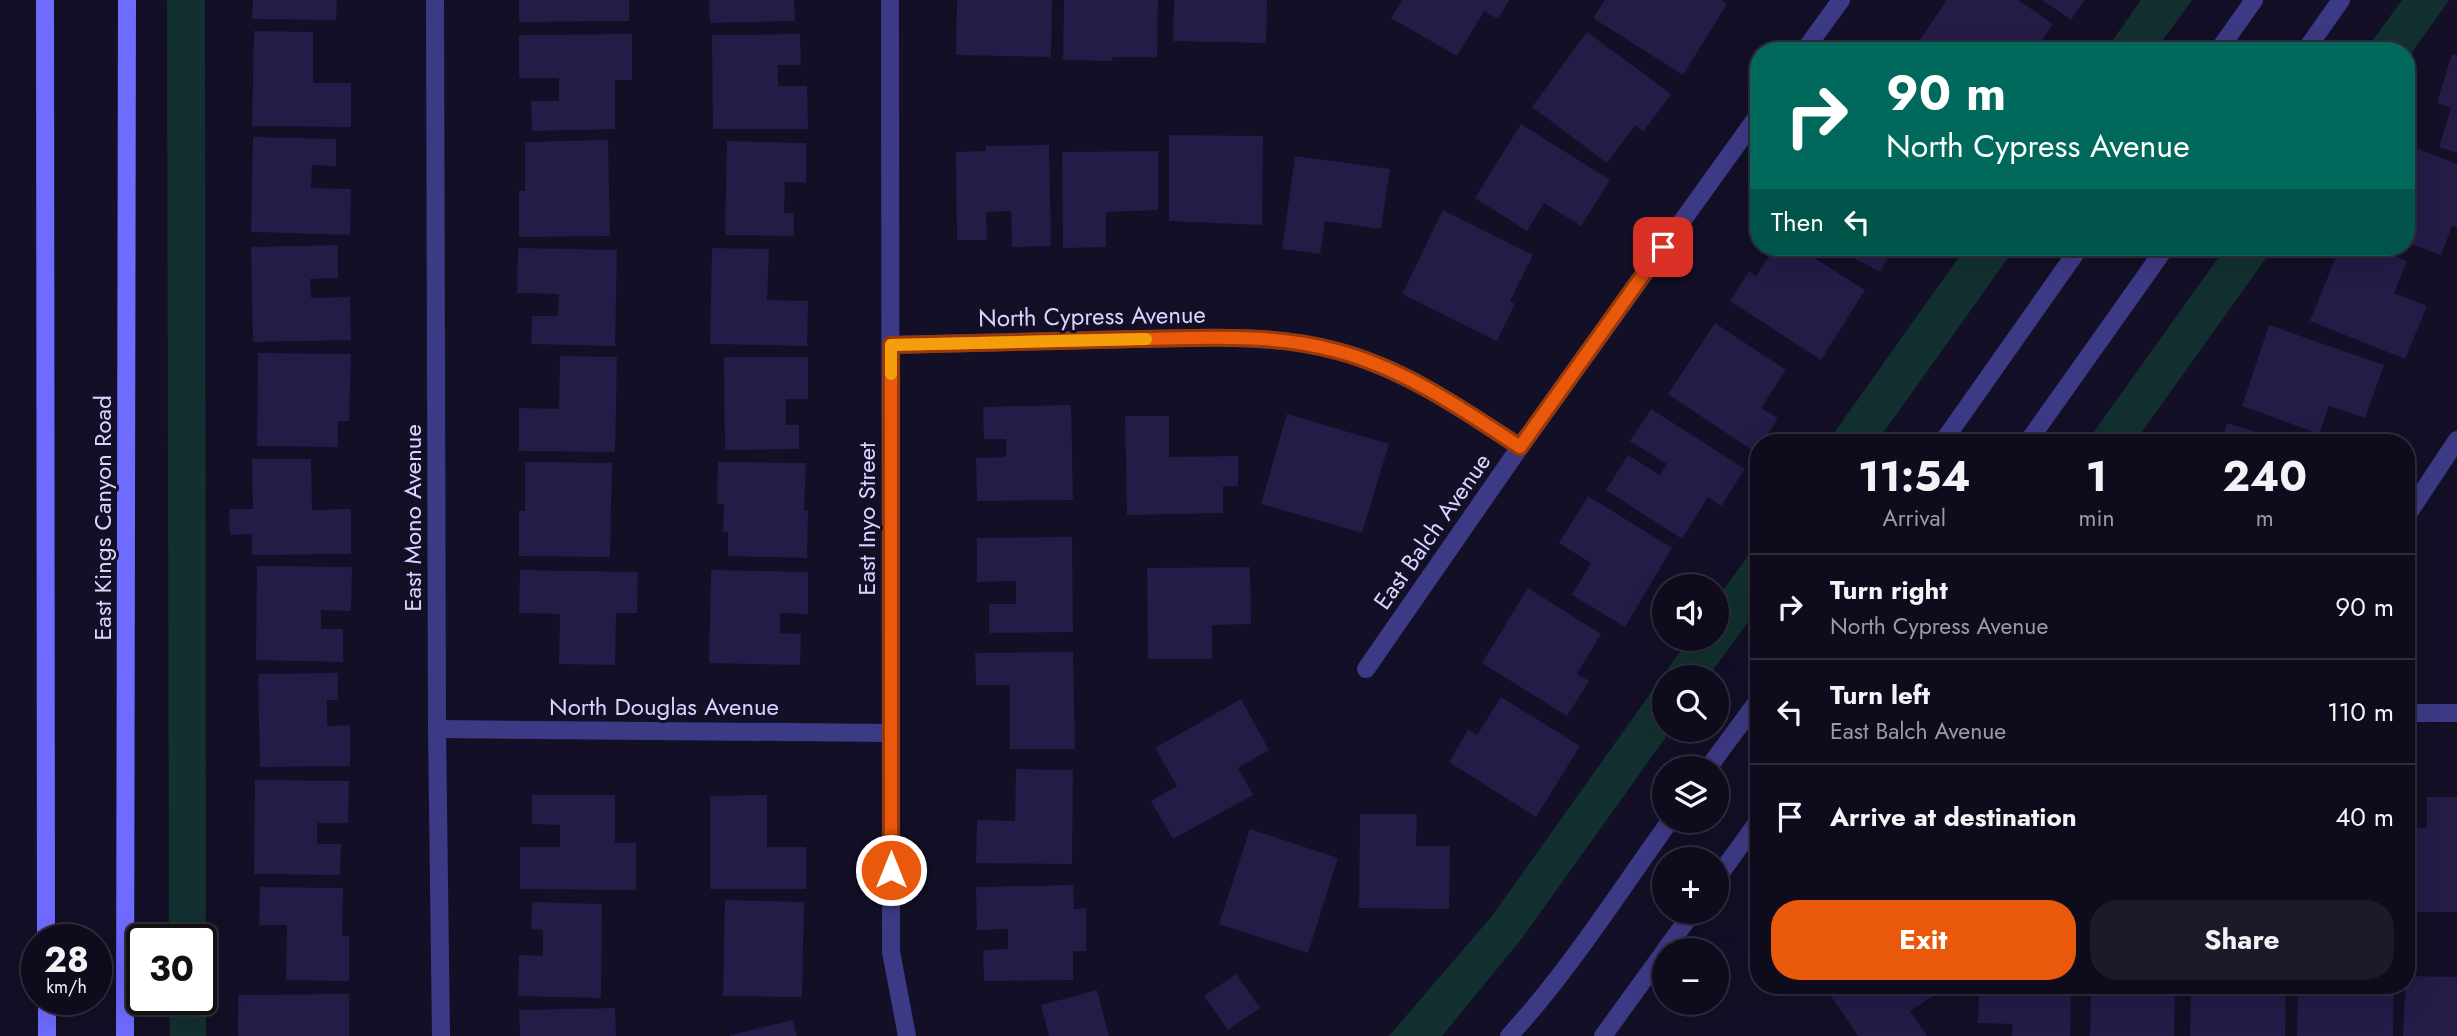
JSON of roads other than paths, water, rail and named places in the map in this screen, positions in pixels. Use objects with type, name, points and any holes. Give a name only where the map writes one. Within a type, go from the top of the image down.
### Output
[{"type":"main road","points":[[45,0],[47,924]]},
{"type":"main road","name":"East Kings Canyon Road","points":[[125,1036],[127,0]]},
{"type":"main road","points":[[47,1015],[47,1036]]},
{"type":"street","name":"East Mono Avenue","points":[[435,0],[437,729],[441,1036]]},
{"type":"street","name":"East Inyo Street","points":[[890,0],[891,952],[907,1036]]},
{"type":"street","points":[[1810,42],[1840,0]]},
{"type":"street","points":[[2224,42],[2254,0]]},
{"type":"street","points":[[2311,42],[2341,0]]},
{"type":"street","name":"East Balch Avenue","points":[[1366,669],[1520,447],[1750,127]]},
{"type":"street","points":[[1948,434],[2074,256]]},
{"type":"street","points":[[2033,434],[2160,256]]},
{"type":"street","name":"North Cypress Avenue","points":[[891,345],[1220,337],[1284,342],[1336,351],[1377,364],[1440,395],[1520,447]]},
{"type":"street","points":[[2415,503],[2457,440]]},
{"type":"street","points":[[1718,756],[1750,711]]},
{"type":"street","points":[[2415,713],[2457,712]]},
{"type":"street","name":"North Douglas Avenue","points":[[437,729],[891,733]]},
{"type":"street","points":[[1729,861],[1750,832]]},
{"type":"street","points":[[1509,1036],[1662,833]]},
{"type":"street","points":[[1603,1036],[1652,969]]}]
